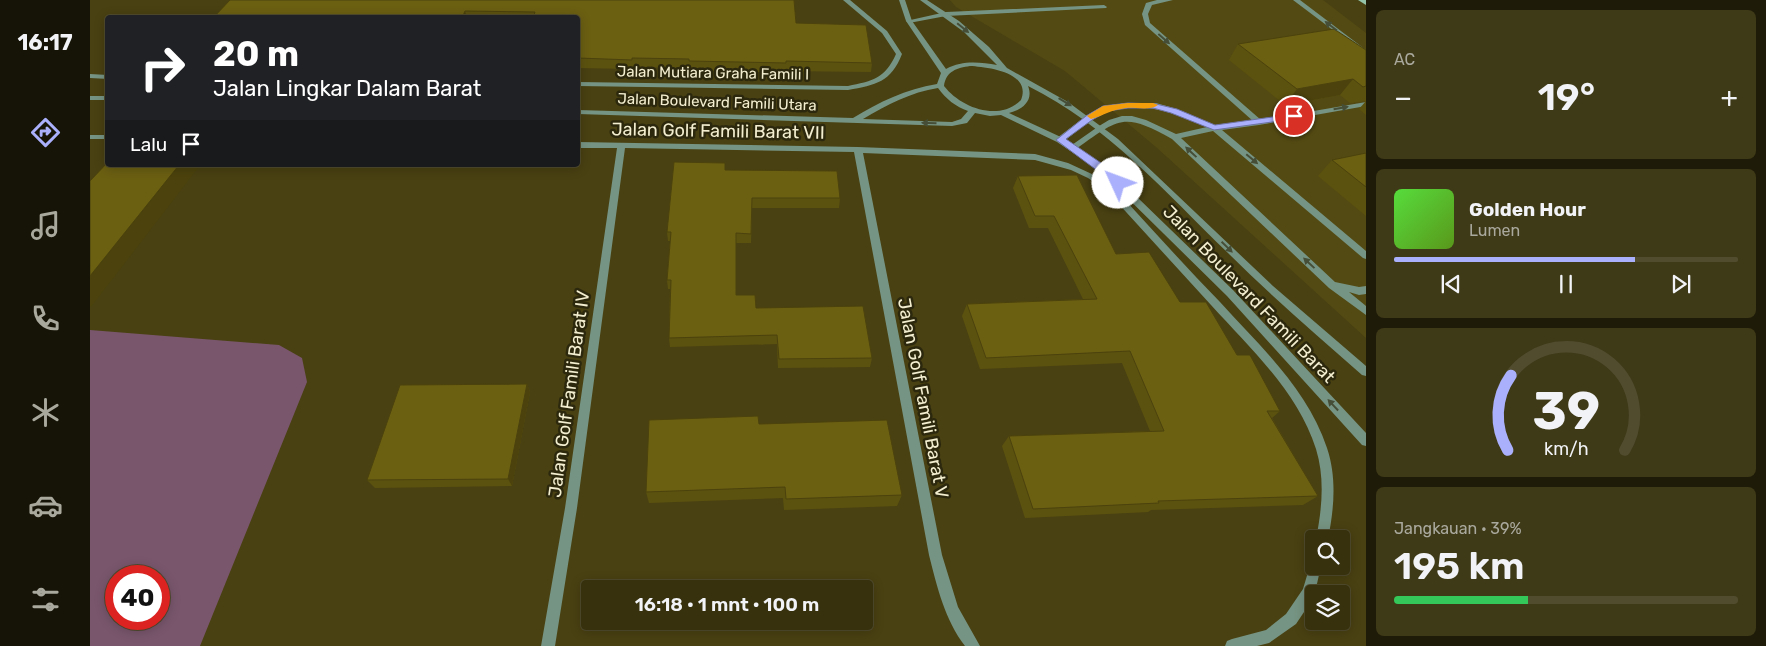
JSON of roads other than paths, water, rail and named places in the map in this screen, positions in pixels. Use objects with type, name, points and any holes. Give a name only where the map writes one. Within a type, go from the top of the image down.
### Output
[{"type":"main road","points":[[1361,0],[1366,3]]},
{"type":"street","name":"Jalan Mutiara Graha Famili I","points":[[580,84],[848,88],[877,82],[890,73],[899,54],[885,32],[846,0]]},
{"type":"street","points":[[902,0],[909,21],[945,73]]},
{"type":"street","points":[[923,0],[946,14],[978,40],[1004,69]]},
{"type":"street","points":[[1170,0],[1147,2],[1145,14],[1147,24],[1259,123]]},
{"type":"street","points":[[1296,0],[1366,53]]},
{"type":"street","points":[[909,21],[946,14],[1104,7]]},
{"type":"street","points":[[1004,69],[970,64],[955,67],[945,73],[941,79],[940,86],[951,100],[973,110],[1002,113],[1015,109],[1024,103],[1027,96],[1026,87],[1021,80]]},
{"type":"street","name":"Jalan Boulevard Famili Barat","points":[[1004,69],[1021,80],[1049,93],[1089,118],[1101,128],[1129,152],[1270,289],[1366,372]]},
{"type":"street","points":[[90,76],[105,76]]},
{"type":"street","points":[[856,120],[882,104],[911,92],[940,86]]},
{"type":"street","points":[[90,98],[105,98]]},
{"type":"street","points":[[1175,137],[1214,128],[1259,123],[1366,104]]},
{"type":"street","points":[[1060,140],[1106,108],[1128,105],[1153,105],[1174,111],[1214,128],[1366,256]]},
{"type":"street","name":"Jalan Boulevard Famili Utara","points":[[580,112],[952,124],[964,121],[973,110]]},
{"type":"street","name":"Jalan Boulevard Famili Barat","points":[[1002,113],[1073,147],[1104,169],[1230,294],[1366,441]]},
{"type":"street","points":[[1073,147],[1116,119],[1139,118],[1175,137],[1332,285],[1366,311]]},
{"type":"street","points":[[90,137],[105,137]]},
{"type":"street","name":"Jalan Golf Famili Barat VII","points":[[580,145],[858,150],[1035,157],[1089,174],[1109,188],[1269,362],[1295,396],[1318,438],[1328,480],[1328,512],[1324,530]]},
{"type":"street","name":"Jalan Golf Famili Barat IV","points":[[548,646],[571,508],[621,146]]},
{"type":"street","name":"Jalan Golf Famili Barat V","points":[[858,150],[932,542],[943,586],[965,637],[973,646]]},
{"type":"street","points":[[1332,285],[1359,291],[1366,290]]},
{"type":"street","points":[[1232,646],[1269,636],[1291,619],[1309,592],[1313,575]]}]
